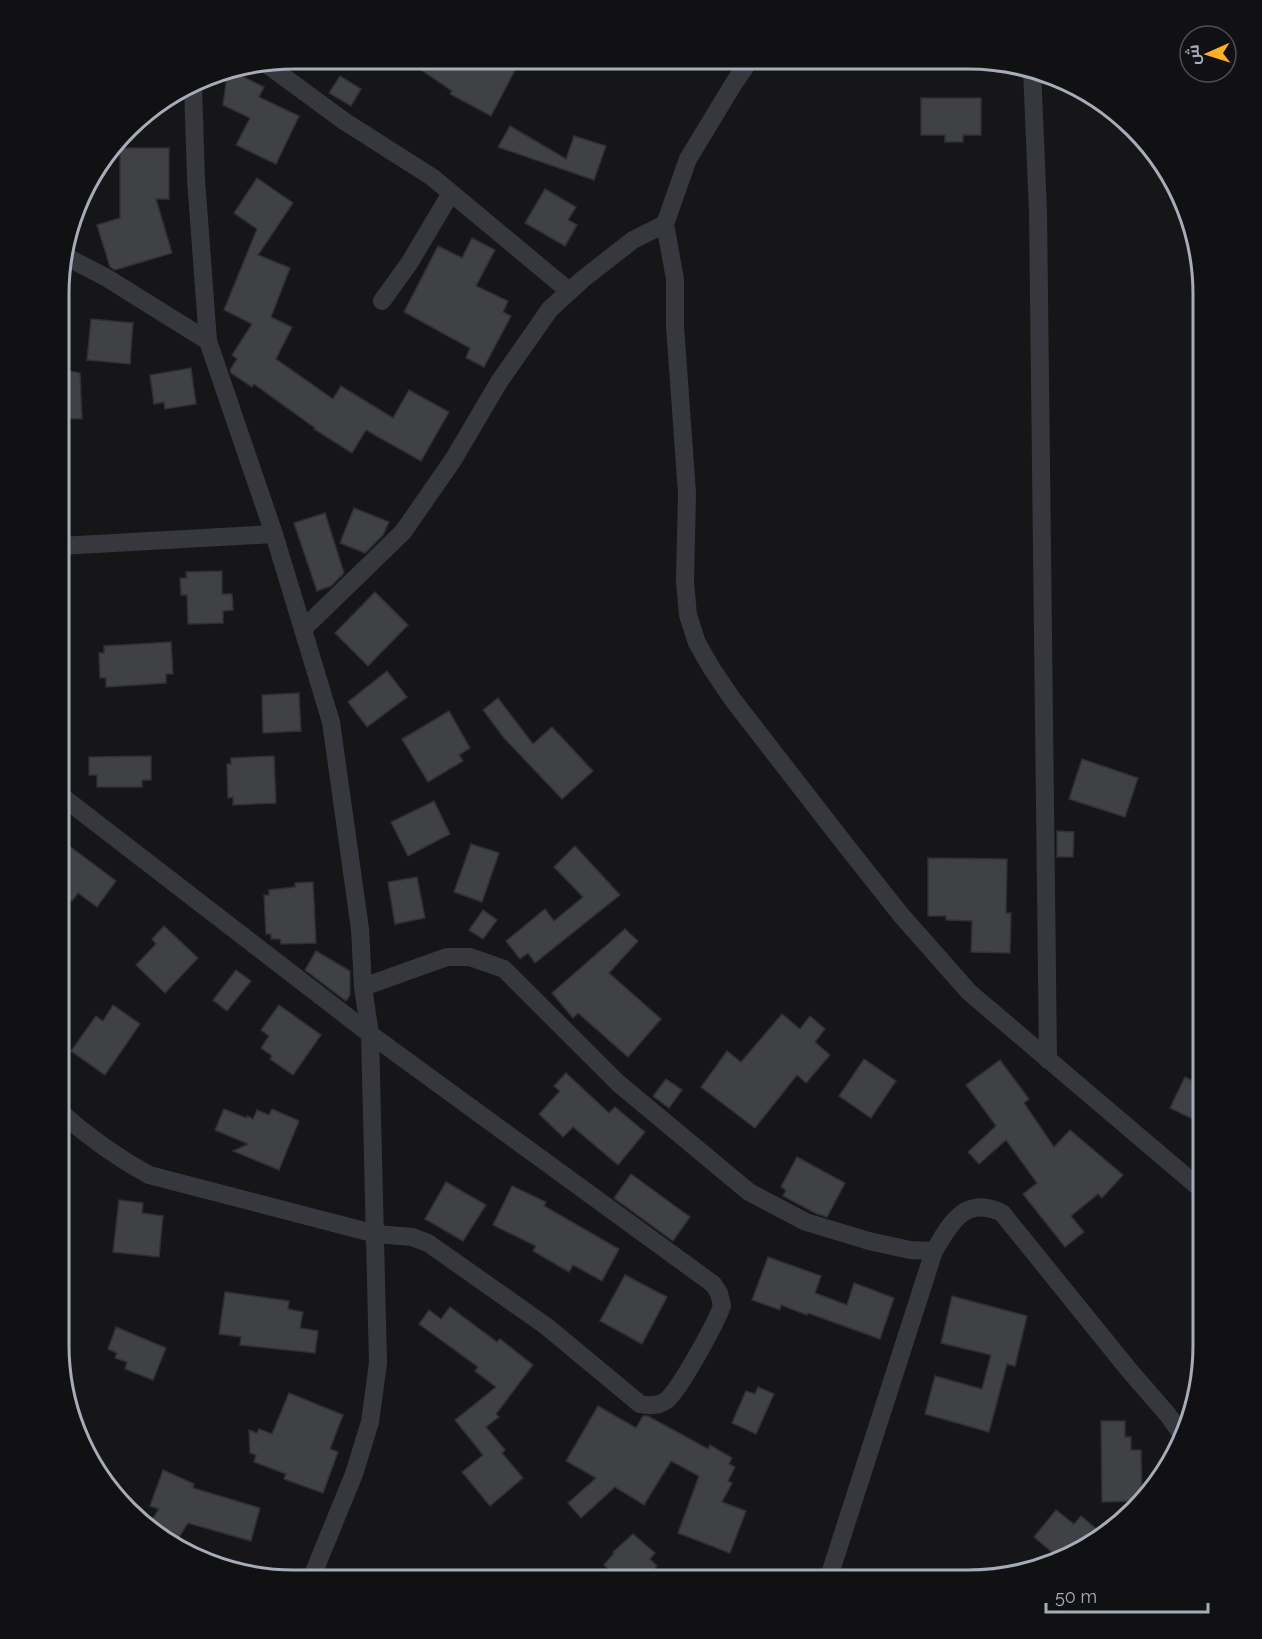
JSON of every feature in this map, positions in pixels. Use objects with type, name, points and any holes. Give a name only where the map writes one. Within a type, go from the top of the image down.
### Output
[{"type":"street","points":[[744,69],[688,159],[665,224],[675,279],[675,326],[687,493],[685,582],[688,615],[697,643],[711,669],[733,700],[901,915],[969,992],[1193,1183]]},
{"type":"street","points":[[274,70],[344,121],[432,177],[569,291]]},
{"type":"street","points":[[1032,79],[1038,211],[1048,1060]]},
{"type":"street","points":[[193,92],[196,179],[208,341],[274,534],[331,722],[360,930],[363,987],[370,1034],[378,1363],[370,1422],[354,1474],[315,1570]]},
{"type":"street","points":[[382,301],[410,262],[451,194]]},
{"type":"street","points":[[303,630],[403,532],[453,460],[500,382],[550,309],[633,240],[665,224]]},
{"type":"street","points":[[72,260],[107,278],[208,341]]},
{"type":"street","points":[[69,545],[274,534]]},
{"type":"street","points":[[69,802],[370,1034],[713,1284],[719,1293],[722,1306],[697,1355],[672,1394],[665,1401],[648,1406],[640,1404],[546,1326],[428,1243],[412,1237],[376,1234],[149,1174],[126,1162],[88,1136],[69,1120]]},
{"type":"street","points":[[363,987],[447,957],[470,957],[504,969],[618,1083],[749,1192],[806,1222],[868,1241],[910,1250],[934,1251]]},
{"type":"street","points":[[831,1570],[934,1251],[951,1223],[975,1207],[989,1207],[1002,1213],[1177,1427]]},
{"type":"building","points":[[420,69],[515,70],[491,116],[450,94],[452,91]]},
{"type":"building","points":[[241,76],[264,87],[259,97],[299,116],[276,164],[236,145],[250,118],[223,105],[227,80]]},
{"type":"building","points":[[340,76],[361,89],[351,106],[329,93]]},
{"type":"building","points":[[921,98],[981,98],[981,135],[963,135],[963,142],[945,142],[945,135],[921,135]]},
{"type":"building","points":[[510,126],[566,159],[574,136],[606,146],[594,180],[498,147]]},
{"type":"building","points":[[123,148],[169,148],[169,199],[156,199],[172,253],[115,270],[110,267],[97,225],[120,218],[120,152]]},
{"type":"building","points":[[257,178],[293,203],[258,255],[290,268],[271,317],[292,327],[276,359],[333,399],[341,386],[393,418],[409,390],[449,412],[421,461],[366,430],[352,453],[314,429],[254,384],[252,387],[231,373],[230,370],[237,359],[232,355],[252,324],[224,310],[257,229],[234,213]]},
{"type":"building","points":[[545,189],[576,207],[568,220],[577,225],[565,246],[525,223]]},
{"type":"building","points":[[472,238],[495,250],[476,286],[508,301],[503,312],[511,316],[484,367],[466,358],[470,348],[404,312],[438,246],[462,258]]},
{"type":"building","points":[[91,319],[133,323],[130,364],[87,360]]},
{"type":"building","points":[[191,368],[196,404],[165,409],[164,402],[154,404],[150,375]]},
{"type":"building","points":[[69,371],[80,373],[82,419],[69,418]]},
{"type":"building","points":[[354,508],[389,522],[383,535],[365,553],[340,543]]},
{"type":"building","points":[[325,513],[344,573],[331,586],[317,591],[294,523]]},
{"type":"building","points":[[222,571],[222,594],[232,594],[233,610],[223,611],[223,623],[188,624],[187,595],[181,595],[180,578],[187,578],[186,572]]},
{"type":"building","points":[[375,592],[408,625],[368,666],[335,633]]},
{"type":"building","points":[[171,642],[173,674],[166,674],[166,683],[106,687],[106,678],[100,678],[99,653],[104,653],[104,646]]},
{"type":"building","points":[[387,671],[407,697],[367,727],[348,702]]},
{"type":"building","points":[[299,693],[301,731],[263,733],[262,695]]},
{"type":"building","points":[[498,698],[533,744],[552,727],[593,771],[562,799],[504,738],[483,710]]},
{"type":"building","points":[[449,711],[470,748],[459,755],[463,761],[428,782],[402,739]]},
{"type":"building","points":[[151,756],[151,780],[142,780],[142,787],[97,787],[97,775],[89,775],[89,757]]},
{"type":"building","points":[[274,756],[276,803],[233,805],[233,797],[228,798],[227,764],[231,764],[231,758]]},
{"type":"building","points":[[1082,759],[1138,778],[1125,817],[1069,799]]},
{"type":"building","points":[[434,801],[450,834],[408,856],[391,822]]},
{"type":"building","points":[[1057,831],[1074,832],[1073,857],[1057,857]]},
{"type":"building","points":[[471,844],[499,853],[482,902],[454,892]]},
{"type":"building","points":[[69,846],[116,881],[97,907],[78,893],[72,901],[69,899]]},
{"type":"building","points":[[575,846],[620,895],[535,963],[528,953],[520,959],[506,941],[545,909],[554,921],[583,897],[554,867]]},
{"type":"building","points":[[928,858],[1007,859],[1006,913],[1011,913],[1010,953],[971,952],[972,921],[946,920],[946,916],[928,916]]},
{"type":"building","points":[[417,877],[425,918],[395,924],[388,882]]},
{"type":"building","points":[[313,882],[316,943],[281,944],[280,939],[271,939],[271,934],[266,934],[264,895],[269,895],[269,890],[295,887],[295,883]]},
{"type":"building","points":[[483,910],[497,920],[483,939],[469,930]]},
{"type":"building","points":[[164,926],[198,958],[165,993],[136,965],[156,944],[152,939]]},
{"type":"building","points":[[625,929],[638,941],[609,973],[661,1019],[628,1057],[578,1013],[573,1018],[552,993]]},
{"type":"building","points":[[316,951],[350,971],[350,995],[346,1001],[305,970]]},
{"type":"building","points":[[236,970],[251,981],[227,1011],[213,1000]]},
{"type":"building","points":[[113,1005],[140,1024],[105,1075],[71,1051],[96,1016],[103,1021]]},
{"type":"building","points":[[279,1005],[321,1035],[293,1075],[270,1059],[272,1056],[261,1048],[269,1036],[261,1030]]},
{"type":"building","points":[[782,1014],[800,1029],[810,1016],[825,1029],[815,1042],[830,1055],[806,1083],[797,1075],[755,1128],[701,1087],[727,1051],[741,1062]]},
{"type":"building","points":[[864,1059],[896,1081],[871,1118],[839,1096]]},
{"type":"building","points":[[1000,1060],[1029,1099],[1024,1103],[1054,1147],[1070,1130],[1123,1175],[1102,1198],[1098,1194],[1071,1216],[1084,1232],[1065,1247],[1023,1194],[1037,1183],[1006,1140],[979,1164],[968,1152],[996,1126],[966,1085]]},
{"type":"building","points":[[566,1073],[609,1113],[615,1107],[645,1132],[618,1165],[573,1127],[563,1137],[539,1114],[560,1091],[554,1086]]},
{"type":"building","points":[[1185,1077],[1193,1081],[1193,1119],[1170,1108]]},
{"type":"building","points":[[666,1079],[682,1090],[669,1108],[653,1096]]},
{"type":"building","points":[[224,1109],[253,1119],[257,1110],[269,1115],[272,1109],[299,1121],[279,1170],[233,1151],[248,1144],[215,1130]]},
{"type":"building","points":[[797,1157],[845,1183],[827,1217],[783,1196],[786,1190],[781,1187]]},
{"type":"building","points":[[631,1174],[690,1217],[673,1241],[614,1198]]},
{"type":"building","points":[[446,1182],[486,1205],[463,1241],[425,1219]]},
{"type":"building","points":[[512,1186],[546,1202],[544,1206],[619,1249],[602,1281],[573,1265],[569,1272],[533,1251],[536,1246],[493,1225]]},
{"type":"building","points":[[119,1200],[143,1203],[142,1213],[163,1216],[159,1257],[113,1252]]},
{"type":"building","points":[[768,1257],[821,1276],[815,1293],[847,1305],[854,1283],[894,1298],[880,1339],[808,1313],[807,1315],[781,1305],[780,1310],[752,1300]]},
{"type":"building","points":[[625,1275],[667,1297],[642,1344],[600,1321]]},
{"type":"building","points":[[225,1292],[289,1301],[288,1309],[303,1312],[300,1328],[318,1331],[315,1353],[240,1345],[241,1337],[219,1334]]},
{"type":"building","points":[[952,1296],[1027,1316],[1015,1366],[1007,1364],[989,1432],[925,1414],[935,1376],[982,1389],[991,1355],[941,1343]]},
{"type":"building","points":[[450,1307],[497,1342],[500,1339],[533,1365],[496,1414],[499,1417],[486,1427],[505,1450],[502,1453],[523,1478],[490,1506],[462,1472],[483,1455],[455,1420],[496,1387],[475,1371],[478,1367],[419,1324],[429,1310],[441,1319]]},
{"type":"building","points":[[116,1327],[166,1348],[153,1380],[125,1369],[127,1362],[115,1358],[117,1353],[108,1349]]},
{"type":"building","points":[[758,1387],[774,1394],[756,1434],[732,1423],[746,1391],[755,1394]]},
{"type":"building","points":[[289,1393],[343,1415],[330,1449],[338,1452],[323,1493],[284,1479],[286,1474],[254,1462],[256,1455],[250,1453],[249,1430],[257,1433],[259,1429],[272,1434]]},
{"type":"building","points":[[598,1406],[636,1428],[643,1416],[648,1416],[708,1449],[710,1445],[732,1458],[729,1464],[735,1467],[728,1481],[732,1483],[722,1502],[746,1511],[730,1553],[678,1533],[699,1476],[671,1461],[644,1505],[615,1487],[581,1518],[568,1503],[596,1478],[566,1461]]},
{"type":"building","points":[[1101,1421],[1125,1421],[1125,1437],[1131,1437],[1131,1450],[1141,1450],[1142,1488],[1129,1501],[1102,1502]]},
{"type":"building","points":[[163,1470],[194,1484],[193,1488],[260,1508],[251,1541],[188,1523],[178,1538],[152,1519],[159,1509],[150,1506]]},
{"type":"building","points":[[1056,1510],[1074,1524],[1081,1516],[1097,1529],[1053,1553],[1034,1537]]},
{"type":"building","points":[[633,1534],[655,1553],[650,1559],[657,1566],[654,1570],[610,1570],[604,1565],[613,1552]]}]
